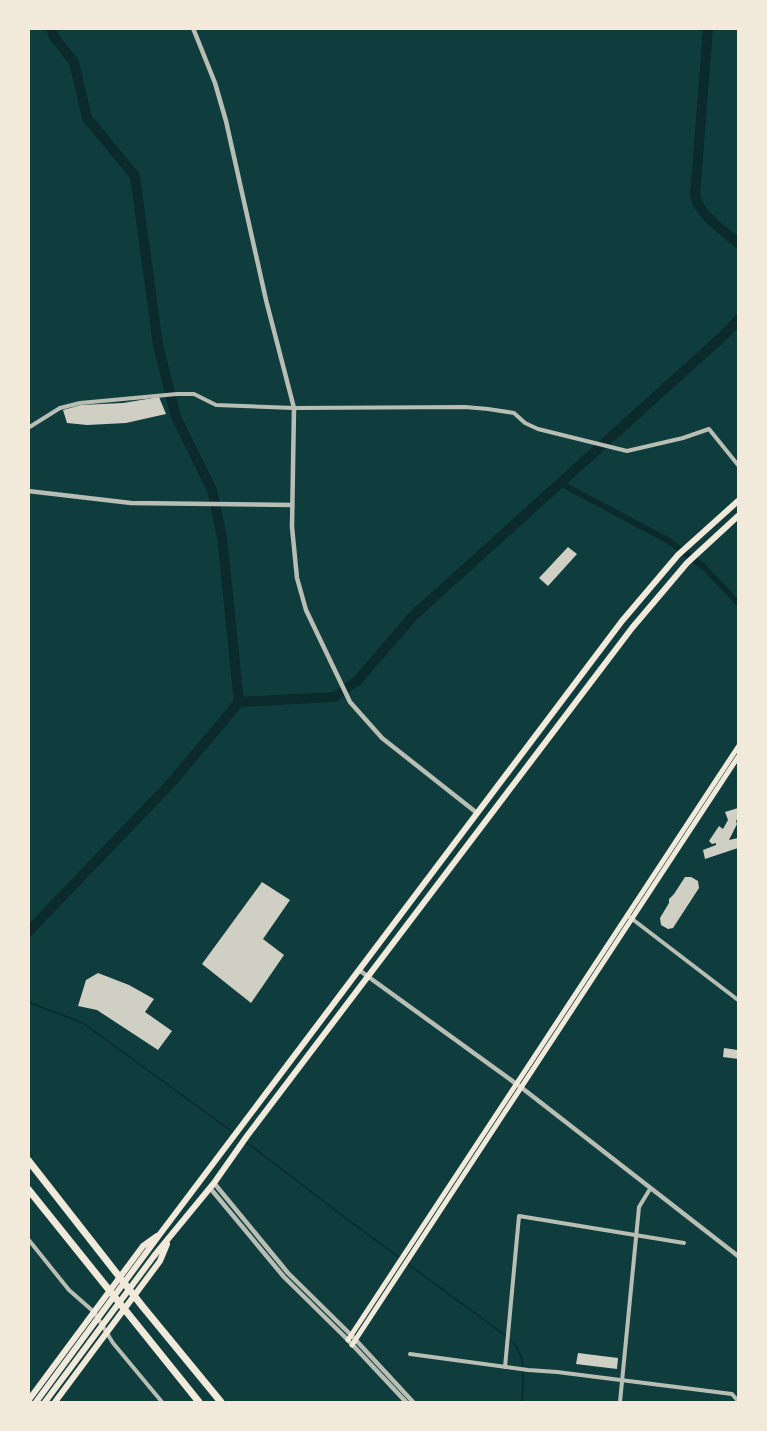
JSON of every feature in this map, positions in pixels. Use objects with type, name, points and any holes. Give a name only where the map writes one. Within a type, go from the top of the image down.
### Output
[{"type":"highway","points":[[28,1161],[221,1402]]},
{"type":"highway","points":[[28,1189],[199,1402]]},
{"type":"main road","points":[[45,1402],[160,1234],[628,614],[678,555],[738,501]]},
{"type":"main road","points":[[36,1402],[212,1186],[247,1136],[632,628],[687,563],[738,516]]},
{"type":"main road","points":[[630,917],[738,747]]},
{"type":"main road","points":[[352,1340],[738,757]]},
{"type":"main road","points":[[28,1401],[143,1246],[160,1234]]},
{"type":"main road","points":[[55,1402],[160,1261],[168,1241]]},
{"type":"street","points":[[193,28],[215,83],[223,112],[266,300],[294,408],[292,527],[297,578],[306,610],[350,702],[382,738],[477,813]]},
{"type":"street","points":[[28,428],[60,408],[80,403],[177,394],[194,394],[216,405],[294,408],[488,408],[514,413],[525,423],[538,429],[596,442],[616,450],[627,451],[683,438],[709,429],[738,465]]},
{"type":"street","points":[[28,491],[131,503],[292,505]]},
{"type":"street","points":[[630,917],[738,1000]]},
{"type":"street","points":[[359,970],[519,1086],[738,1256]]},
{"type":"street","points":[[212,1186],[284,1277],[352,1340],[413,1402]]},
{"type":"street","points":[[620,1402],[639,1208],[650,1189]]},
{"type":"street","points":[[505,1367],[519,1216],[684,1243]]},
{"type":"street","points":[[28,1239],[69,1290],[94,1312],[113,1343],[162,1402]]},
{"type":"street","points":[[352,1340],[406,1402]]},
{"type":"street","points":[[410,1354],[732,1394],[738,1401]]},
{"type":"building","points":[[159,397],[166,414],[126,423],[87,425],[67,423],[63,410],[81,405],[123,403]]},
{"type":"building","points":[[568,547],[577,554],[548,586],[539,578]]},
{"type":"building","points":[[738,808],[737,824],[729,840],[738,838],[738,848],[705,859],[703,850],[716,845],[709,841],[719,826],[723,829],[728,820],[725,812]]},
{"type":"building","points":[[685,877],[698,881],[699,888],[673,928],[668,929],[661,925],[660,918],[669,899]]},
{"type":"building","points":[[262,882],[290,900],[263,939],[284,955],[251,1003],[202,964]]},
{"type":"building","points":[[98,973],[129,985],[154,999],[145,1012],[172,1031],[158,1050],[97,1010],[78,1006],[86,980]]},
{"type":"building","points":[[724,1048],[738,1050],[738,1059],[723,1057]]},
{"type":"building","points":[[578,1353],[618,1358],[617,1369],[576,1364]]},
{"type":"waterway","points":[[51,28],[54,37],[74,62],[87,118],[135,176],[158,345],[176,417],[212,490],[222,537],[239,702]]},
{"type":"waterway","points":[[708,28],[695,196],[707,216],[738,243]]},
{"type":"waterway","points":[[28,932],[172,782],[239,702],[334,697],[357,681],[413,616],[738,320]]},
{"type":"waterway","points":[[560,483],[669,541],[704,567],[738,603]]},
{"type":"waterway","points":[[28,1002],[83,1023],[234,1133]]},
{"type":"waterway","points":[[245,1141],[400,1258]]},
{"type":"waterway","points":[[408,1264],[506,1336]]},
{"type":"waterway","points":[[509,1339],[515,1345],[522,1360],[522,1402]]}]
